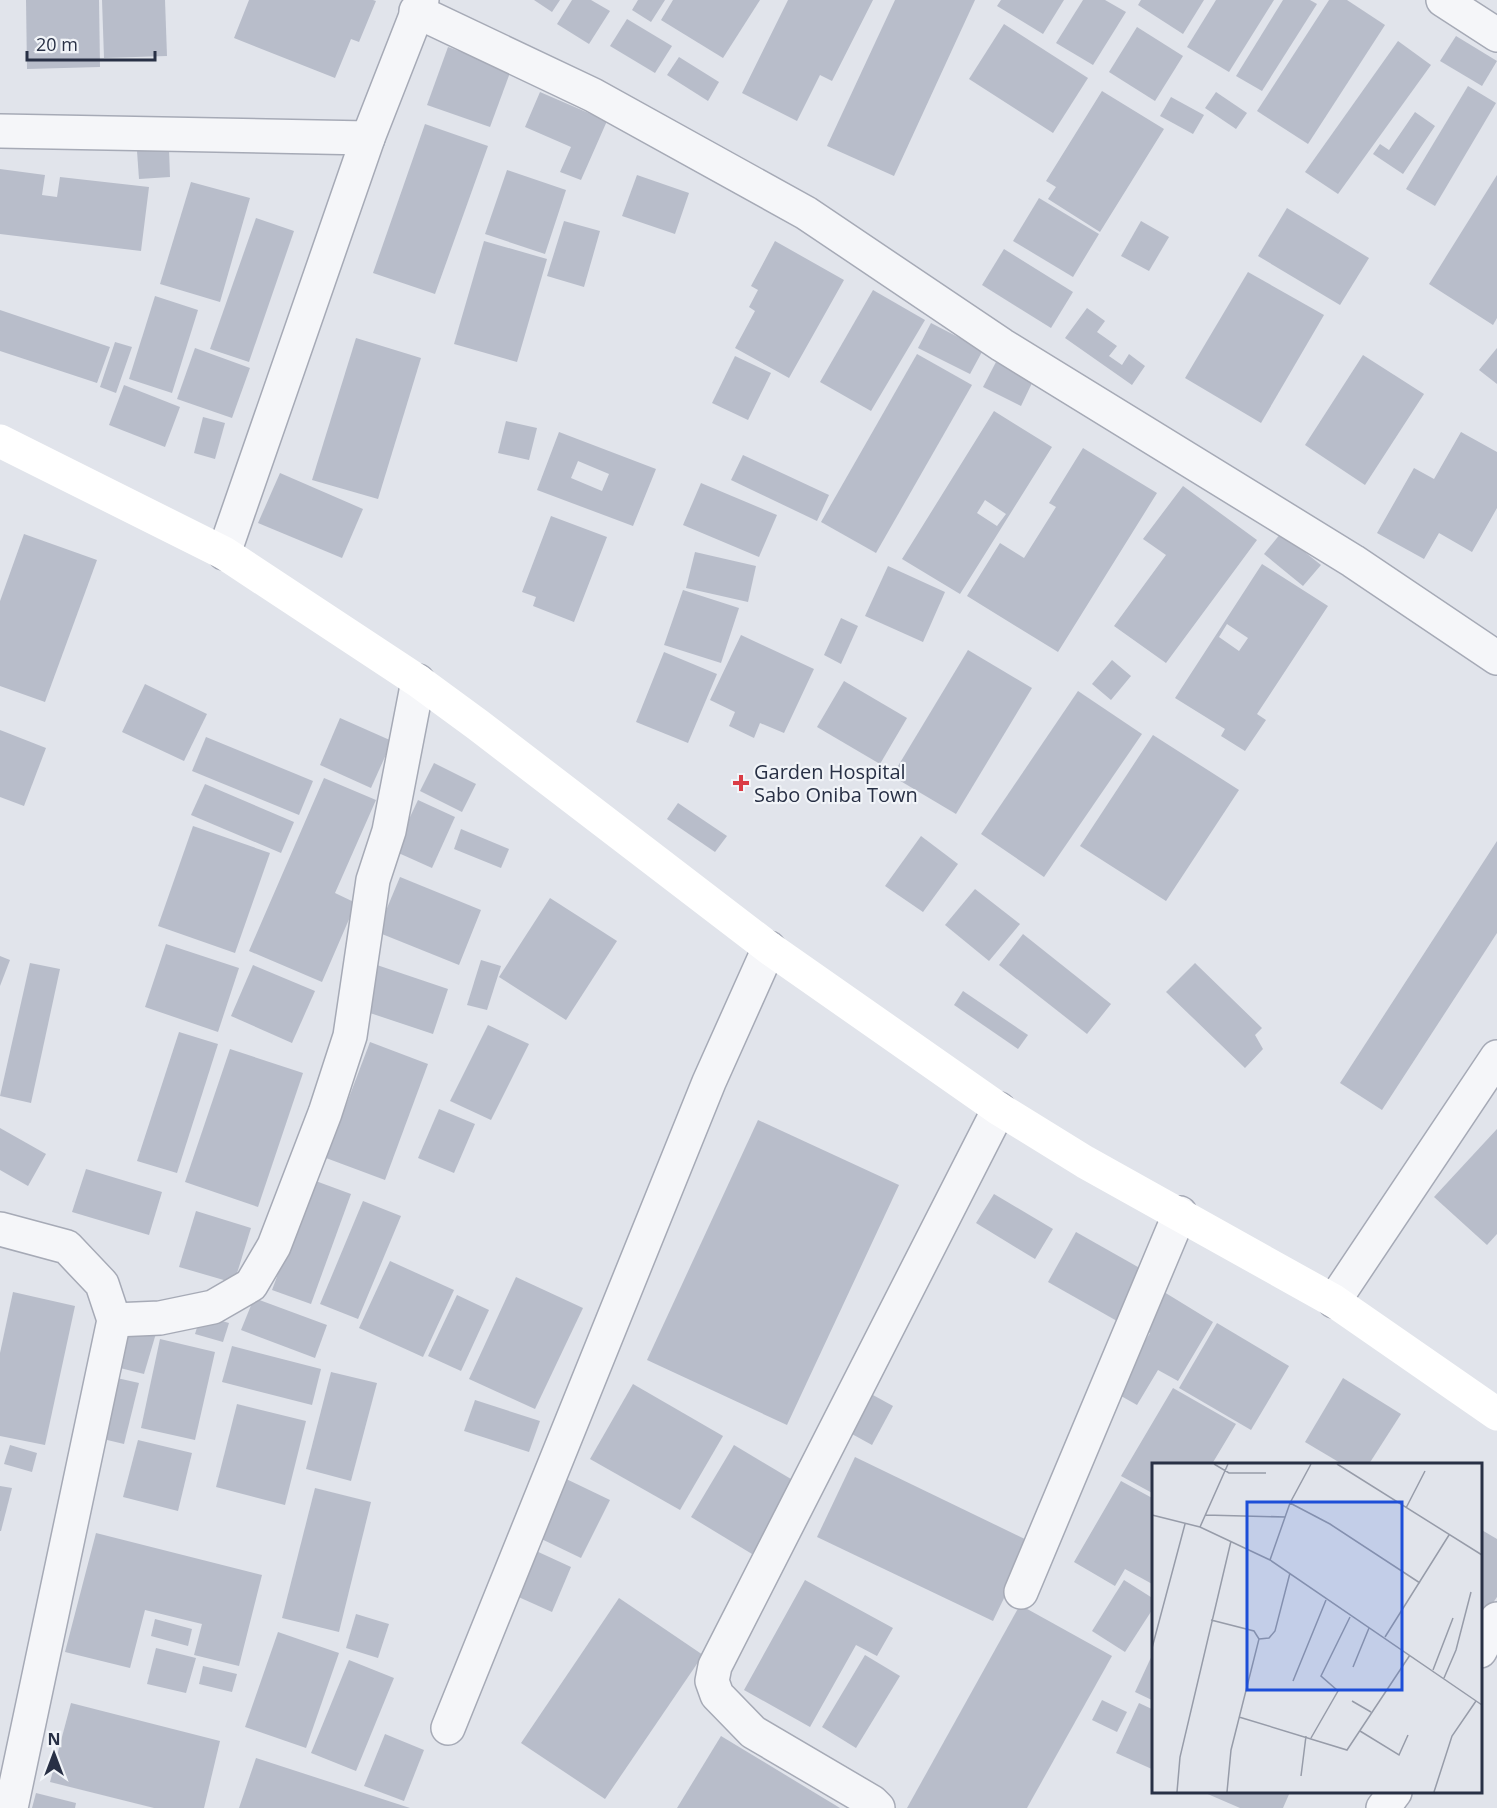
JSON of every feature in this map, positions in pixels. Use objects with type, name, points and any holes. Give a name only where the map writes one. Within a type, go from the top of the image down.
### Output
[{"type":"main road","points":[[0,441],[224,553],[418,681],[769,948],[999,1109],[1085,1162],[1334,1301],[1497,1413]]},
{"type":"street","points":[[1443,0],[1497,35]]},
{"type":"street","points":[[224,553],[368,138],[419,5],[593,95],[806,213],[1002,345],[1353,561],[1497,658]]},
{"type":"street","points":[[0,131],[368,138]]},
{"type":"street","points":[[114,1320],[160,1318],[213,1307],[251,1285],[274,1246],[325,1113],[350,1036],[373,880],[389,831],[418,681]]},
{"type":"street","points":[[448,1728],[709,1082],[769,948]]},
{"type":"street","points":[[1334,1301],[1497,1057]]},
{"type":"street","points":[[878,1808],[872,1802],[753,1732],[717,1695],[712,1681],[715,1666],[755,1585],[999,1109]]},
{"type":"street","points":[[1021,1592],[1180,1214]]},
{"type":"street","points":[[0,1228],[67,1246],[102,1284],[114,1320],[10,1808]]},
{"type":"street","points":[[1482,1647],[1497,1619]]},
{"type":"street","points":[[1383,1808],[1394,1793]]},
{"type":"building","points":[[26,0],[99,0],[100,67],[27,69]]},
{"type":"building","points":[[102,0],[165,0],[167,56],[104,58]]},
{"type":"building","points":[[249,0],[376,1],[359,42],[351,39],[335,78],[234,38]]},
{"type":"building","points":[[534,0],[560,0],[552,12]]},
{"type":"building","points":[[572,0],[591,0],[610,11],[589,44],[557,24]]},
{"type":"building","points":[[638,0],[665,0],[651,22],[632,10]]},
{"type":"building","points":[[673,0],[760,0],[723,58],[661,20]]},
{"type":"building","points":[[788,0],[873,0],[832,81],[820,75],[797,121],[742,93]]},
{"type":"building","points":[[895,0],[975,0],[894,176],[827,146]]},
{"type":"building","points":[[1001,0],[1064,0],[1043,34],[997,6]]},
{"type":"building","points":[[1083,0],[1105,0],[1126,12],[1093,65],[1056,43]]},
{"type":"building","points":[[1141,0],[1204,0],[1183,34],[1138,5]]},
{"type":"building","points":[[1216,0],[1274,0],[1229,72],[1187,47]]},
{"type":"building","points":[[1283,0],[1310,0],[1317,4],[1262,91],[1236,76]]},
{"type":"building","points":[[1329,0],[1347,0],[1385,25],[1308,144],[1257,111]]},
{"type":"building","points":[[627,19],[672,46],[655,73],[610,46]]},
{"type":"building","points":[[1004,24],[1088,78],[1053,133],[969,79]]},
{"type":"building","points":[[1137,27],[1183,56],[1155,101],[1109,72]]},
{"type":"building","points":[[1456,36],[1497,61],[1482,86],[1440,61]]},
{"type":"building","points":[[1398,41],[1431,65],[1338,194],[1305,172]]},
{"type":"building","points":[[448,47],[511,70],[490,127],[427,105]]},
{"type":"building","points":[[679,57],[719,82],[708,101],[667,75]]},
{"type":"building","points":[[1468,86],[1496,103],[1435,206],[1406,189]]},
{"type":"building","points":[[1102,91],[1164,129],[1100,232],[1048,199],[1056,187],[1046,181]]},
{"type":"building","points":[[540,92],[607,121],[581,180],[560,172],[571,147],[525,127]]},
{"type":"building","points":[[1216,92],[1247,113],[1236,129],[1205,108]]},
{"type":"building","points":[[1171,97],[1204,115],[1193,134],[1160,116]]},
{"type":"building","points":[[1415,112],[1435,126],[1403,174],[1373,154],[1380,144],[1389,150]]},
{"type":"building","points":[[425,124],[488,146],[435,294],[373,273]]},
{"type":"building","points":[[169,149],[170,177],[139,179],[137,151]]},
{"type":"building","points":[[0,169],[45,175],[42,195],[57,197],[60,177],[149,187],[141,251],[0,234]]},
{"type":"building","points":[[507,170],[566,190],[545,254],[485,234]]},
{"type":"building","points":[[637,175],[689,193],[675,234],[622,216]]},
{"type":"building","points":[[1497,175],[1497,318],[1493,325],[1429,284]]},
{"type":"building","points":[[191,182],[250,198],[220,302],[160,284]]},
{"type":"building","points":[[1039,198],[1099,234],[1073,277],[1013,241]]},
{"type":"building","points":[[1287,208],[1369,258],[1340,305],[1258,256]]},
{"type":"building","points":[[256,218],[294,231],[249,362],[210,349]]},
{"type":"building","points":[[564,221],[600,231],[584,287],[547,276]]},
{"type":"building","points":[[1141,221],[1169,237],[1149,271],[1121,256]]},
{"type":"building","points":[[484,241],[547,259],[517,362],[454,344]]},
{"type":"building","points":[[775,241],[844,280],[789,378],[735,348],[755,311],[749,307],[758,290],[751,286]]},
{"type":"building","points":[[1004,249],[1073,292],[1051,328],[982,285]]},
{"type":"building","points":[[1248,272],[1324,315],[1261,423],[1185,378]]},
{"type":"building","points":[[873,290],[925,320],[871,411],[820,382]]},
{"type":"building","points":[[155,296],[198,310],[172,393],[129,379]]},
{"type":"building","points":[[1087,308],[1105,321],[1097,332],[1117,346],[1109,356],[1122,365],[1129,354],[1145,366],[1132,385],[1065,338]]},
{"type":"building","points":[[0,310],[110,347],[97,383],[0,351]]},
{"type":"building","points":[[931,323],[983,350],[970,374],[918,348]]},
{"type":"building","points":[[356,338],[421,358],[378,499],[312,480]]},
{"type":"building","points":[[115,342],[132,347],[116,393],[100,387]]},
{"type":"building","points":[[195,348],[250,368],[232,418],[177,399]]},
{"type":"building","points":[[1497,348],[1497,384],[1479,370]]},
{"type":"building","points":[[917,354],[972,385],[876,553],[821,522]]},
{"type":"building","points":[[1363,355],[1424,394],[1365,485],[1305,445]]},
{"type":"building","points":[[735,356],[771,373],[748,420],[712,403]]},
{"type":"building","points":[[996,362],[1033,381],[1021,406],[983,387]]},
{"type":"building","points":[[124,385],[180,407],[165,447],[109,425]]},
{"type":"building","points":[[994,411],[1052,447],[960,594],[902,559]],"holes":[[[985,500],[1006,514],[997,526],[977,513]]]},
{"type":"building","points":[[203,417],[225,423],[215,459],[194,453]]},
{"type":"building","points":[[506,421],[537,428],[529,460],[498,453]]},
{"type":"building","points":[[559,432],[656,469],[633,526],[537,490]],"holes":[[[578,461],[609,474],[602,491],[571,478]]]},
{"type":"building","points":[[1461,432],[1497,452],[1497,508],[1472,552],[1439,533],[1424,559],[1377,533],[1414,468],[1434,479]]},
{"type":"building","points":[[1083,448],[1157,493],[1058,652],[967,596],[1000,543],[1024,558],[1056,507],[1049,503]]},
{"type":"building","points":[[743,455],[829,495],[817,521],[731,480]]},
{"type":"building","points":[[280,473],[363,509],[342,558],[258,523]]},
{"type":"building","points":[[701,483],[777,515],[759,557],[683,525]]},
{"type":"building","points":[[1183,486],[1257,540],[1166,663],[1114,626],[1166,555],[1143,539]]},
{"type":"building","points":[[551,516],[607,537],[574,622],[533,606],[536,597],[522,592]]},
{"type":"building","points":[[1281,533],[1321,565],[1303,586],[1264,554]]},
{"type":"building","points":[[24,534],[97,560],[45,702],[0,686],[0,601]]},
{"type":"building","points":[[695,552],[756,566],[748,602],[686,588]]},
{"type":"building","points":[[1262,564],[1328,606],[1257,714],[1266,720],[1245,751],[1221,736],[1225,729],[1175,698]],"holes":[[[1227,624],[1248,638],[1239,651],[1219,637]]]},
{"type":"building","points":[[888,566],[945,592],[923,642],[865,616]]},
{"type":"building","points":[[683,590],[739,608],[721,663],[664,645]]},
{"type":"building","points":[[841,618],[858,626],[841,664],[824,655]]},
{"type":"building","points":[[741,635],[814,669],[784,733],[760,723],[754,738],[729,726],[735,712],[710,700]]},
{"type":"building","points":[[968,650],[1032,688],[956,814],[892,776]]},
{"type":"building","points":[[664,652],[717,674],[688,743],[636,722]]},
{"type":"building","points":[[1112,660],[1131,676],[1111,700],[1092,684]]},
{"type":"building","points":[[844,681],[907,718],[880,764],[817,727]]},
{"type":"building","points":[[145,684],[207,714],[184,761],[122,732]]},
{"type":"building","points":[[1078,691],[1142,734],[1044,877],[981,834]]},
{"type":"building","points":[[340,718],[392,741],[371,788],[320,765]]},
{"type":"building","points":[[0,730],[46,748],[24,806],[0,797]]},
{"type":"building","points":[[1153,735],[1239,790],[1166,901],[1080,846]]},
{"type":"building","points":[[206,737],[313,781],[299,815],[192,771]]},
{"type":"building","points":[[434,763],[476,784],[462,812],[420,791]]},
{"type":"building","points":[[324,778],[376,800],[335,893],[356,903],[322,982],[249,951]]},
{"type":"building","points":[[205,784],[294,822],[281,853],[191,815]]},
{"type":"building","points":[[418,800],[455,817],[432,868],[394,851]]},
{"type":"building","points":[[678,803],[727,836],[715,852],[667,819]]},
{"type":"building","points":[[193,826],[270,853],[235,953],[158,926]]},
{"type":"building","points":[[461,829],[509,849],[501,868],[454,849]]},
{"type":"building","points":[[921,836],[958,864],[923,912],[885,886]]},
{"type":"building","points":[[1497,841],[1497,933],[1382,1110],[1340,1083]]},
{"type":"building","points":[[400,877],[481,910],[459,965],[377,932]]},
{"type":"building","points":[[975,889],[1020,924],[989,961],[945,925]]},
{"type":"building","points":[[550,898],[617,941],[566,1020],[499,977]]},
{"type":"building","points":[[1023,934],[1111,1004],[1087,1034],[999,965]]},
{"type":"building","points":[[166,944],[239,968],[218,1032],[145,1007]]},
{"type":"building","points":[[0,956],[10,960],[0,986]]},
{"type":"building","points":[[481,960],[501,966],[487,1010],[467,1005]]},
{"type":"building","points":[[30,963],[60,969],[31,1103],[0,1096]]},
{"type":"building","points":[[371,963],[448,989],[433,1034],[355,1008]]},
{"type":"building","points":[[1195,963],[1262,1028],[1255,1035],[1263,1049],[1245,1068],[1166,992]]},
{"type":"building","points":[[253,965],[315,991],[292,1043],[231,1016]]},
{"type":"building","points":[[963,991],[1028,1035],[1018,1049],[954,1005]]},
{"type":"building","points":[[488,1025],[529,1044],[491,1120],[450,1101]]},
{"type":"building","points":[[179,1032],[218,1044],[177,1173],[137,1161]]},
{"type":"building","points":[[370,1042],[428,1064],[385,1180],[326,1158]]},
{"type":"building","points":[[230,1049],[303,1073],[258,1207],[185,1182]]},
{"type":"building","points":[[439,1109],[475,1124],[454,1173],[418,1158]]},
{"type":"building","points":[[758,1120],[899,1185],[787,1425],[647,1360]]},
{"type":"building","points":[[0,1128],[46,1154],[28,1186],[0,1170]]},
{"type":"building","points":[[1497,1129],[1497,1234],[1487,1245],[1434,1197]]},
{"type":"building","points":[[86,1169],[162,1192],[149,1235],[72,1212]]},
{"type":"building","points":[[313,1180],[351,1194],[311,1304],[272,1290]]},
{"type":"building","points":[[994,1194],[1053,1229],[1035,1259],[976,1223]]},
{"type":"building","points":[[363,1201],[401,1216],[358,1319],[320,1304]]},
{"type":"building","points":[[196,1211],[251,1228],[234,1283],[179,1267]]},
{"type":"building","points":[[1076,1232],[1145,1271],[1117,1321],[1048,1282]]},
{"type":"building","points":[[390,1261],[454,1290],[423,1357],[359,1328]]},
{"type":"building","points":[[516,1277],[583,1308],[535,1409],[469,1379]]},
{"type":"building","points":[[13,1292],[75,1306],[45,1445],[0,1436],[0,1353]]},
{"type":"building","points":[[1164,1292],[1213,1322],[1178,1381],[1158,1370],[1137,1405],[1114,1392],[1150,1333],[1142,1328]]},
{"type":"building","points":[[457,1295],[489,1310],[461,1371],[428,1356]]},
{"type":"building","points":[[254,1298],[327,1325],[315,1358],[241,1330]]},
{"type":"building","points":[[201,1315],[229,1323],[223,1342],[195,1334]]},
{"type":"building","points":[[132,1323],[157,1330],[144,1374],[120,1368]]},
{"type":"building","points":[[1217,1323],[1289,1366],[1251,1430],[1179,1388]]},
{"type":"building","points":[[160,1339],[215,1352],[195,1440],[141,1428]]},
{"type":"building","points":[[232,1346],[321,1369],[312,1405],[222,1382]]},
{"type":"building","points":[[331,1372],[377,1383],[351,1481],[306,1469]]},
{"type":"building","points":[[117,1378],[139,1383],[124,1444],[103,1439]]},
{"type":"building","points":[[1343,1378],[1401,1414],[1370,1463],[1340,1463],[1305,1442]]},
{"type":"building","points":[[633,1384],[723,1436],[680,1510],[590,1459]]},
{"type":"building","points":[[1173,1388],[1236,1424],[1213,1463],[1152,1463],[1152,1493],[1121,1476]]},
{"type":"building","points":[[862,1389],[893,1406],[872,1445],[841,1428]]},
{"type":"building","points":[[475,1400],[540,1421],[529,1452],[464,1431]]},
{"type":"building","points":[[237,1404],[306,1421],[285,1505],[216,1487]]},
{"type":"building","points":[[138,1440],[192,1453],[178,1511],[123,1497]]},
{"type":"building","points":[[10,1445],[37,1453],[32,1472],[4,1464]]},
{"type":"building","points":[[734,1445],[796,1482],[752,1554],[691,1517]]},
{"type":"building","points":[[855,1457],[1031,1542],[993,1621],[817,1537]]},
{"type":"building","points":[[560,1476],[610,1500],[581,1558],[531,1534]]},
{"type":"building","points":[[1121,1481],[1152,1498],[1152,1584],[1125,1569],[1115,1586],[1074,1562]]},
{"type":"building","points":[[0,1486],[12,1488],[1,1531],[0,1531]]},
{"type":"building","points":[[315,1488],[371,1502],[339,1632],[282,1618]]},
{"type":"building","points":[[1482,1530],[1497,1539],[1497,1597],[1482,1619]]},
{"type":"building","points":[[96,1533],[262,1575],[239,1666],[194,1655],[202,1624],[145,1610],[130,1668],[65,1652]]},
{"type":"building","points":[[534,1550],[571,1567],[552,1612],[514,1595]]},
{"type":"building","points":[[805,1580],[893,1628],[877,1656],[856,1645],[810,1727],[744,1690]]},
{"type":"building","points":[[1124,1580],[1152,1598],[1152,1610],[1125,1652],[1092,1631]]},
{"type":"building","points":[[619,1598],[703,1655],[605,1799],[521,1743]]},
{"type":"building","points":[[1020,1605],[1112,1656],[1027,1808],[907,1808]]},
{"type":"building","points":[[356,1614],[389,1624],[378,1658],[346,1648]]},
{"type":"building","points":[[155,1619],[192,1629],[188,1646],[151,1636]]},
{"type":"building","points":[[278,1632],[339,1653],[306,1748],[245,1727]]},
{"type":"building","points":[[156,1648],[196,1658],[186,1693],[147,1684]]},
{"type":"building","points":[[865,1655],[900,1676],[856,1748],[822,1727]]},
{"type":"building","points":[[1152,1655],[1152,1700],[1135,1692]]},
{"type":"building","points":[[349,1660],[394,1678],[356,1771],[311,1753]]},
{"type":"building","points":[[203,1666],[237,1674],[232,1692],[199,1684]]},
{"type":"building","points":[[1102,1700],[1127,1712],[1117,1732],[1092,1720]]},
{"type":"building","points":[[71,1703],[220,1741],[204,1808],[154,1808],[50,1782]]},
{"type":"building","points":[[1139,1703],[1152,1709],[1152,1769],[1116,1753]]},
{"type":"building","points":[[385,1734],[424,1750],[404,1801],[364,1786]]},
{"type":"building","points":[[721,1736],[840,1808],[677,1808]]},
{"type":"building","points":[[256,1758],[410,1808],[239,1808]]},
{"type":"building","points":[[36,1793],[76,1803],[75,1808],[32,1808]]},
{"type":"building","points":[[1205,1793],[1290,1793],[1283,1808],[1240,1808]]},
{"type":"place","name":"Garden Hospital Sabo Oniba Town","points":[[741,783]]}]
